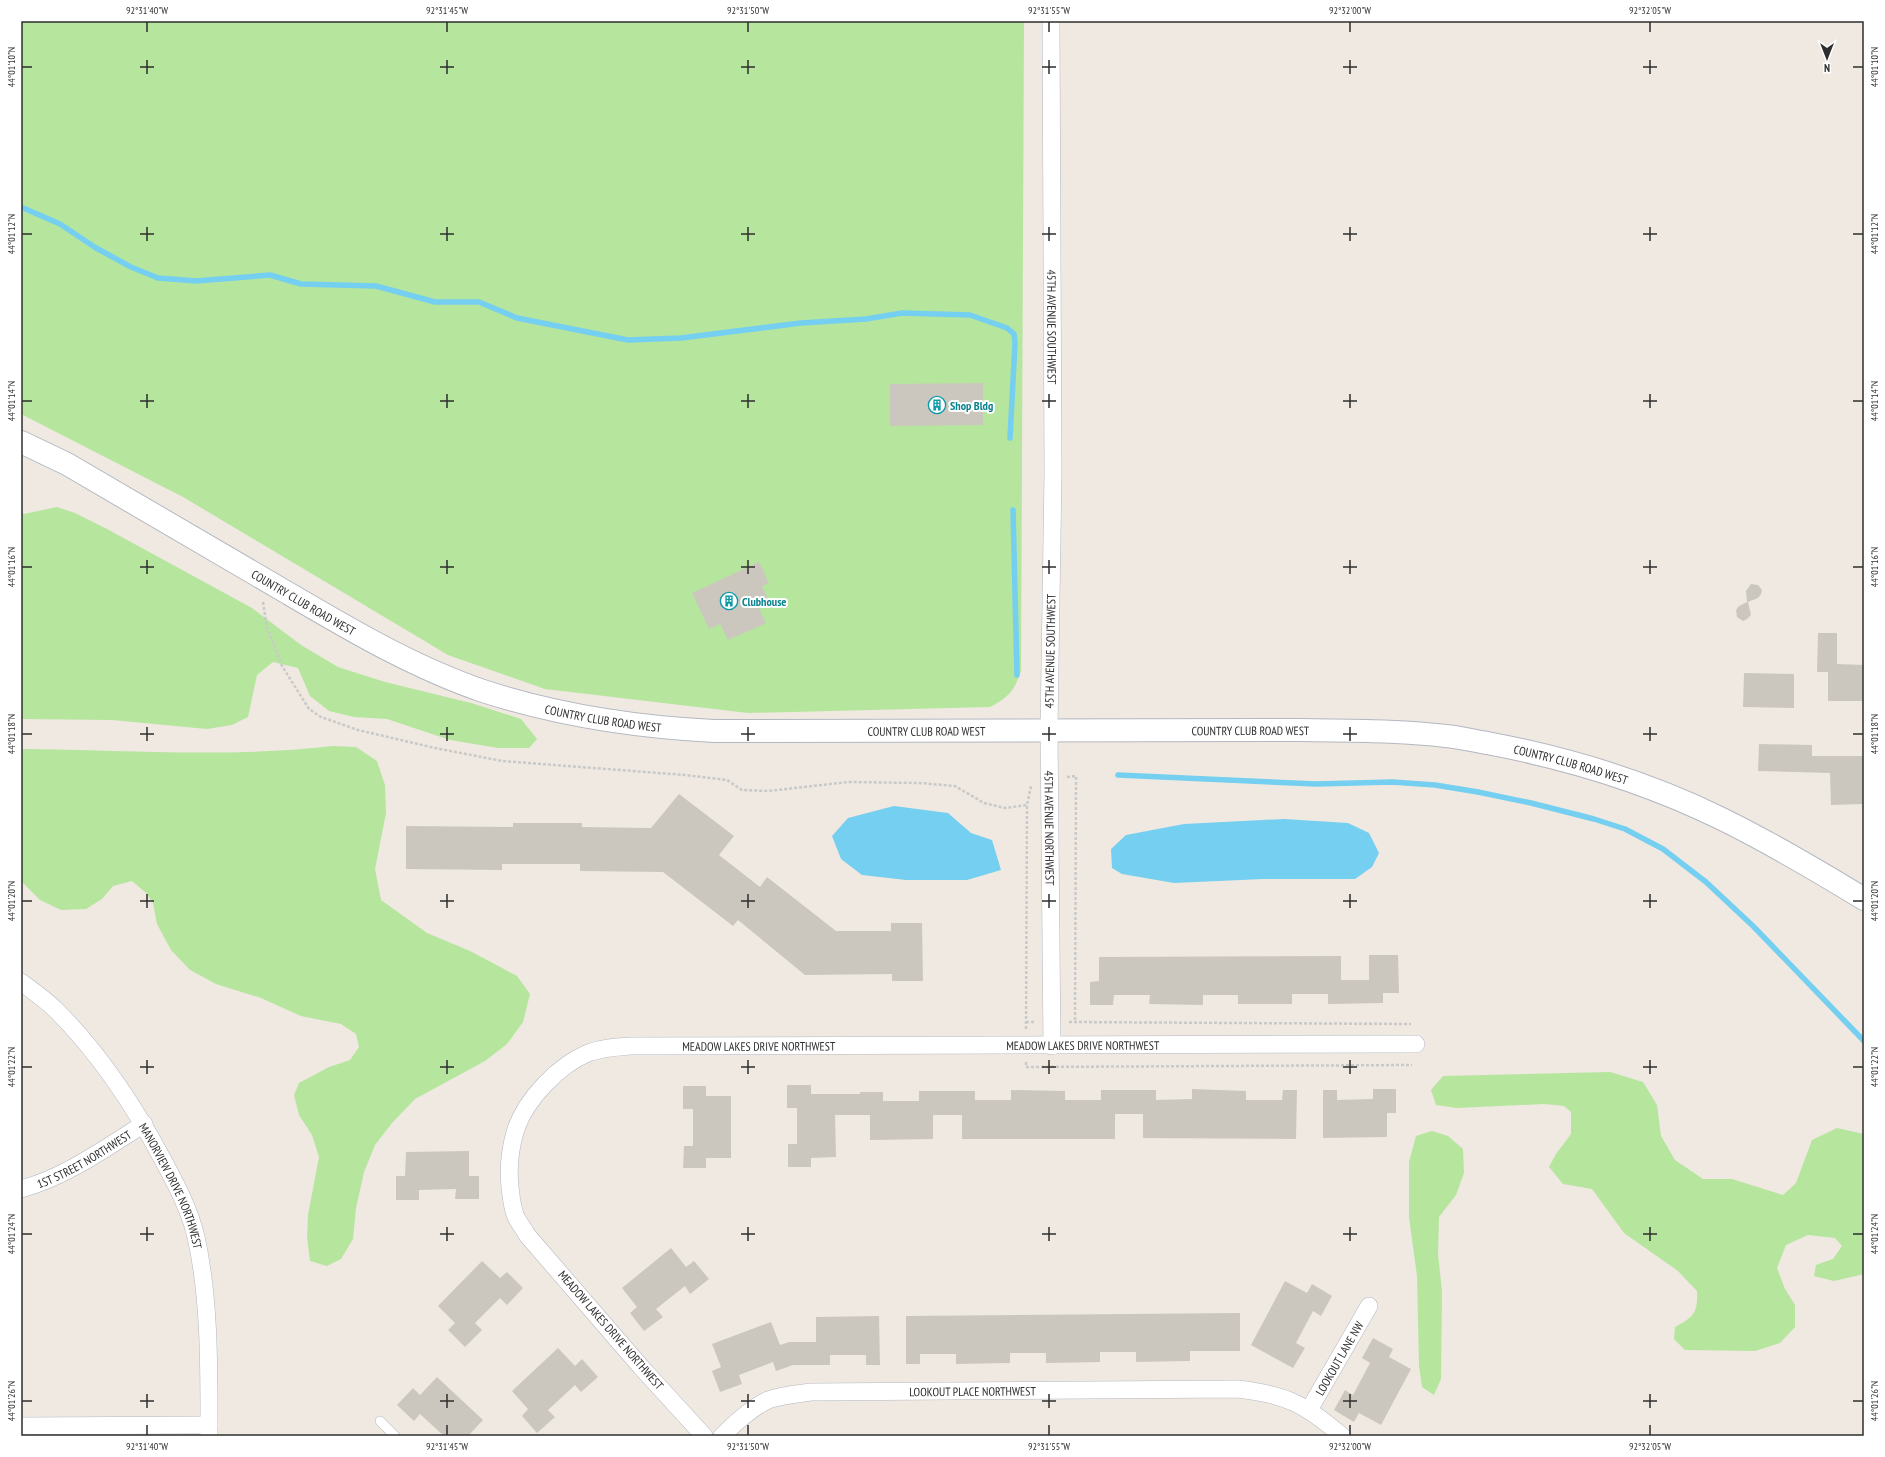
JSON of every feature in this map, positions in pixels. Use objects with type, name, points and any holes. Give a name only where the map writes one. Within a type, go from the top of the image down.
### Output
[{"type":"main road","name":"COUNTRY CLUB ROAD WEST","points":[[21,442],[67,464],[362,636],[420,666],[483,691],[539,706],[605,719],[674,728],[714,730],[1387,732],[1446,736],[1515,748],[1584,766],[1653,790],[1721,819],[1803,862],[1864,899]]},
{"type":"street","name":"45TH AVENUE SOUTHWEST","points":[[1049,730],[1053,473],[1051,21]]},
{"type":"street","name":"45TH AVENUE NORTHWEST","points":[[1049,730],[1052,1046]]},
{"type":"street","name":"MANORVIEW DRIVE NORTHWEST","points":[[21,982],[55,1009],[84,1040],[111,1073],[144,1124],[184,1201],[196,1236],[203,1273],[208,1359],[209,1431]]},
{"type":"street","name":"MEADOW LAKES DRIVE NORTHWEST","points":[[704,1436],[641,1367],[527,1235],[516,1216],[511,1196],[509,1174],[511,1150],[516,1128],[526,1109],[548,1081],[569,1064],[588,1053],[630,1046],[1416,1044]]},
{"type":"street","name":"1ST STREET NORTHWEST","points":[[21,1188],[37,1184],[69,1170],[144,1124]]},
{"type":"street","name":"LOOKOUT LANE NW","points":[[1309,1410],[1369,1306]]},
{"type":"street","name":"LOOKOUT PLACE NORTHWEST","points":[[722,1436],[756,1407],[769,1400],[783,1396],[811,1392],[1236,1388],[1268,1393],[1290,1399],[1309,1410],[1342,1436]]},
{"type":"street","points":[[21,1426],[209,1431]]},
{"type":"lane","points":[[380,1421],[395,1436]]},
{"type":"path","points":[[262,578],[264,614],[267,628],[282,666],[298,693],[309,709],[321,717],[358,730],[435,748],[502,761],[685,775],[727,780],[742,790],[768,791],[848,782],[920,783],[955,786],[984,803],[1005,808],[1027,805]]},
{"type":"path","points":[[1026,1022],[1027,805],[1032,779],[1076,776],[1075,1022],[1411,1024]]},
{"type":"path","points":[[1026,1067],[1412,1065]]},
{"type":"green space","points":[[21,21],[1024,21],[1021,671],[1013,689],[1002,700],[990,707],[748,713],[545,689],[448,655],[183,497],[21,414]]},
{"type":"green space","points":[[57,507],[75,513],[107,529],[252,608],[301,645],[338,667],[385,682],[471,703],[521,719],[537,739],[529,748],[498,748],[450,740],[387,719],[354,717],[329,711],[310,696],[298,668],[273,662],[257,675],[248,717],[232,725],[207,729],[112,720],[21,719],[21,511],[24,514]]},
{"type":"green space","points":[[333,746],[356,747],[377,761],[385,785],[386,813],[375,869],[381,900],[427,933],[470,951],[517,976],[530,994],[523,1022],[507,1044],[485,1061],[415,1099],[392,1123],[375,1145],[364,1172],[356,1208],[353,1239],[341,1259],[327,1266],[310,1261],[307,1237],[308,1215],[319,1157],[312,1135],[299,1115],[294,1095],[299,1083],[329,1067],[350,1060],[359,1047],[356,1034],[341,1024],[301,1016],[261,998],[216,984],[190,970],[171,950],[157,924],[153,903],[146,893],[132,881],[113,886],[102,899],[86,909],[61,910],[40,900],[21,881],[21,749],[255,752]]},
{"type":"green space","points":[[1610,1072],[1643,1082],[1657,1105],[1661,1136],[1675,1160],[1703,1179],[1732,1179],[1783,1195],[1796,1183],[1812,1140],[1837,1128],[1864,1134],[1864,1274],[1834,1281],[1814,1276],[1816,1265],[1833,1259],[1842,1246],[1835,1238],[1808,1235],[1786,1245],[1777,1268],[1785,1289],[1795,1305],[1795,1327],[1780,1343],[1755,1351],[1685,1350],[1674,1339],[1675,1327],[1687,1320],[1694,1313],[1697,1304],[1697,1291],[1678,1271],[1624,1233],[1592,1189],[1563,1184],[1549,1167],[1556,1154],[1571,1134],[1571,1112],[1564,1106],[1544,1104],[1457,1108],[1436,1105],[1431,1090],[1443,1076]]},
{"type":"green space","points":[[1432,1131],[1448,1136],[1463,1149],[1464,1173],[1456,1195],[1439,1217],[1438,1254],[1442,1291],[1441,1379],[1434,1395],[1422,1387],[1419,1366],[1417,1276],[1409,1217],[1409,1162],[1416,1136]]},
{"type":"water","points":[[894,806],[948,813],[971,833],[992,840],[1001,870],[967,880],[906,880],[862,875],[841,859],[832,836],[848,818]]},
{"type":"water","points":[[1284,819],[1348,823],[1369,833],[1379,853],[1372,867],[1355,879],[1263,879],[1174,883],[1122,874],[1112,868],[1111,849],[1126,835],[1184,824]]},
{"type":"building","name":"Shop Bldg","points":[[983,383],[983,425],[890,426],[890,384]]},
{"type":"building","name":"Clubhouse","points":[[759,562],[769,583],[762,586],[768,599],[757,604],[766,623],[728,640],[720,624],[709,629],[692,593]]},
{"type":"building","points":[[1751,584],[1758,585],[1762,590],[1758,598],[1748,602],[1751,615],[1743,621],[1737,617],[1736,610],[1739,606],[1747,602],[1746,591]]},
{"type":"building","points":[[1818,633],[1837,633],[1837,664],[1864,665],[1864,701],[1828,701],[1828,672],[1817,672]]},
{"type":"building","points":[[1744,673],[1794,674],[1794,708],[1743,707]]},
{"type":"building","points":[[1759,744],[1812,745],[1812,756],[1864,756],[1864,804],[1831,805],[1830,773],[1758,771]]},
{"type":"building","points":[[679,794],[734,836],[719,855],[760,887],[767,877],[836,931],[891,931],[891,923],[922,923],[923,981],[892,981],[892,974],[805,975],[738,920],[733,926],[663,872],[580,871],[580,864],[502,864],[502,870],[406,869],[406,826],[513,827],[513,823],[582,823],[582,827],[651,828]]},
{"type":"building","points":[[1369,955],[1398,955],[1399,993],[1383,993],[1383,1003],[1328,1004],[1328,994],[1292,994],[1292,1004],[1238,1004],[1238,995],[1203,995],[1203,1005],[1149,1004],[1150,995],[1114,995],[1113,1005],[1090,1005],[1090,982],[1099,981],[1099,957],[1341,956],[1341,980],[1369,980]]},
{"type":"building","points":[[787,1085],[811,1085],[811,1094],[860,1094],[860,1092],[883,1092],[883,1101],[919,1101],[919,1091],[975,1091],[975,1100],[1011,1100],[1011,1090],[1065,1091],[1065,1100],[1101,1100],[1101,1090],[1156,1090],[1156,1100],[1192,1099],[1192,1089],[1246,1091],[1246,1100],[1282,1100],[1283,1090],[1297,1090],[1296,1139],[1143,1138],[1143,1114],[1115,1114],[1115,1139],[962,1139],[962,1115],[933,1115],[933,1139],[870,1140],[870,1115],[835,1115],[836,1157],[811,1158],[811,1167],[788,1167],[788,1144],[797,1144],[797,1108],[787,1108]]},
{"type":"building","points":[[683,1086],[706,1086],[706,1096],[731,1096],[731,1158],[706,1158],[706,1168],[683,1168],[684,1146],[693,1146],[693,1109],[683,1109]]},
{"type":"building","points":[[1373,1089],[1396,1089],[1396,1113],[1387,1113],[1387,1137],[1323,1138],[1323,1090],[1337,1090],[1337,1100],[1373,1099]]},
{"type":"building","points":[[469,1151],[469,1176],[479,1176],[479,1199],[455,1199],[456,1189],[419,1190],[419,1200],[396,1200],[396,1176],[405,1176],[406,1152]]},
{"type":"building","points":[[671,1248],[686,1267],[694,1261],[709,1279],[690,1294],[685,1286],[656,1309],[663,1317],[644,1331],[630,1313],[637,1307],[622,1288]]},
{"type":"building","points":[[482,1261],[500,1278],[507,1272],[523,1288],[507,1305],[500,1298],[475,1323],[482,1330],[465,1347],[448,1330],[455,1323],[438,1306]]},
{"type":"building","points":[[1285,1281],[1307,1293],[1312,1284],[1332,1296],[1321,1316],[1313,1311],[1296,1343],[1305,1348],[1293,1368],[1251,1345]]},
{"type":"building","points":[[1240,1313],[1240,1351],[1190,1351],[1190,1361],[1136,1362],[1136,1352],[1100,1352],[1100,1362],[1046,1363],[1046,1353],[1010,1353],[1010,1363],[956,1364],[956,1354],[920,1354],[920,1364],[906,1364],[906,1316]]},
{"type":"building","points":[[879,1316],[880,1365],[866,1365],[866,1355],[830,1355],[830,1365],[793,1365],[776,1371],[773,1362],[739,1375],[742,1384],[720,1392],[712,1371],[721,1367],[712,1344],[771,1322],[780,1345],[789,1342],[816,1342],[816,1317]]},
{"type":"building","points":[[1373,1338],[1393,1349],[1389,1357],[1411,1369],[1381,1425],[1359,1413],[1354,1422],[1334,1410],[1345,1390],[1353,1395],[1370,1363],[1362,1358]]},
{"type":"building","points":[[558,1348],[575,1366],[582,1359],[598,1377],[581,1392],[575,1385],[548,1410],[555,1417],[537,1433],[522,1416],[528,1409],[512,1391]]},
{"type":"building","points":[[437,1377],[483,1420],[468,1436],[444,1436],[420,1414],[414,1421],[397,1405],[413,1388],[420,1395]]},
{"type":"waterway","points":[[21,207],[60,224],[96,248],[131,267],[158,278],[196,281],[270,275],[301,284],[376,286],[435,302],[479,302],[517,318],[628,340],[681,338],[801,323],[866,319],[902,313],[970,315],[1007,328],[1014,334],[1015,343],[1010,438]]},
{"type":"waterway","points":[[1013,510],[1017,675]]},
{"type":"waterway","points":[[1118,775],[1316,784],[1392,782],[1435,785],[1531,803],[1594,819],[1625,829],[1663,849],[1706,882],[1753,926],[1864,1041]]},
{"type":"place","name":"Shop Bldg","points":[[937,405]]},
{"type":"place","name":"Clubhouse","points":[[729,601]]}]
